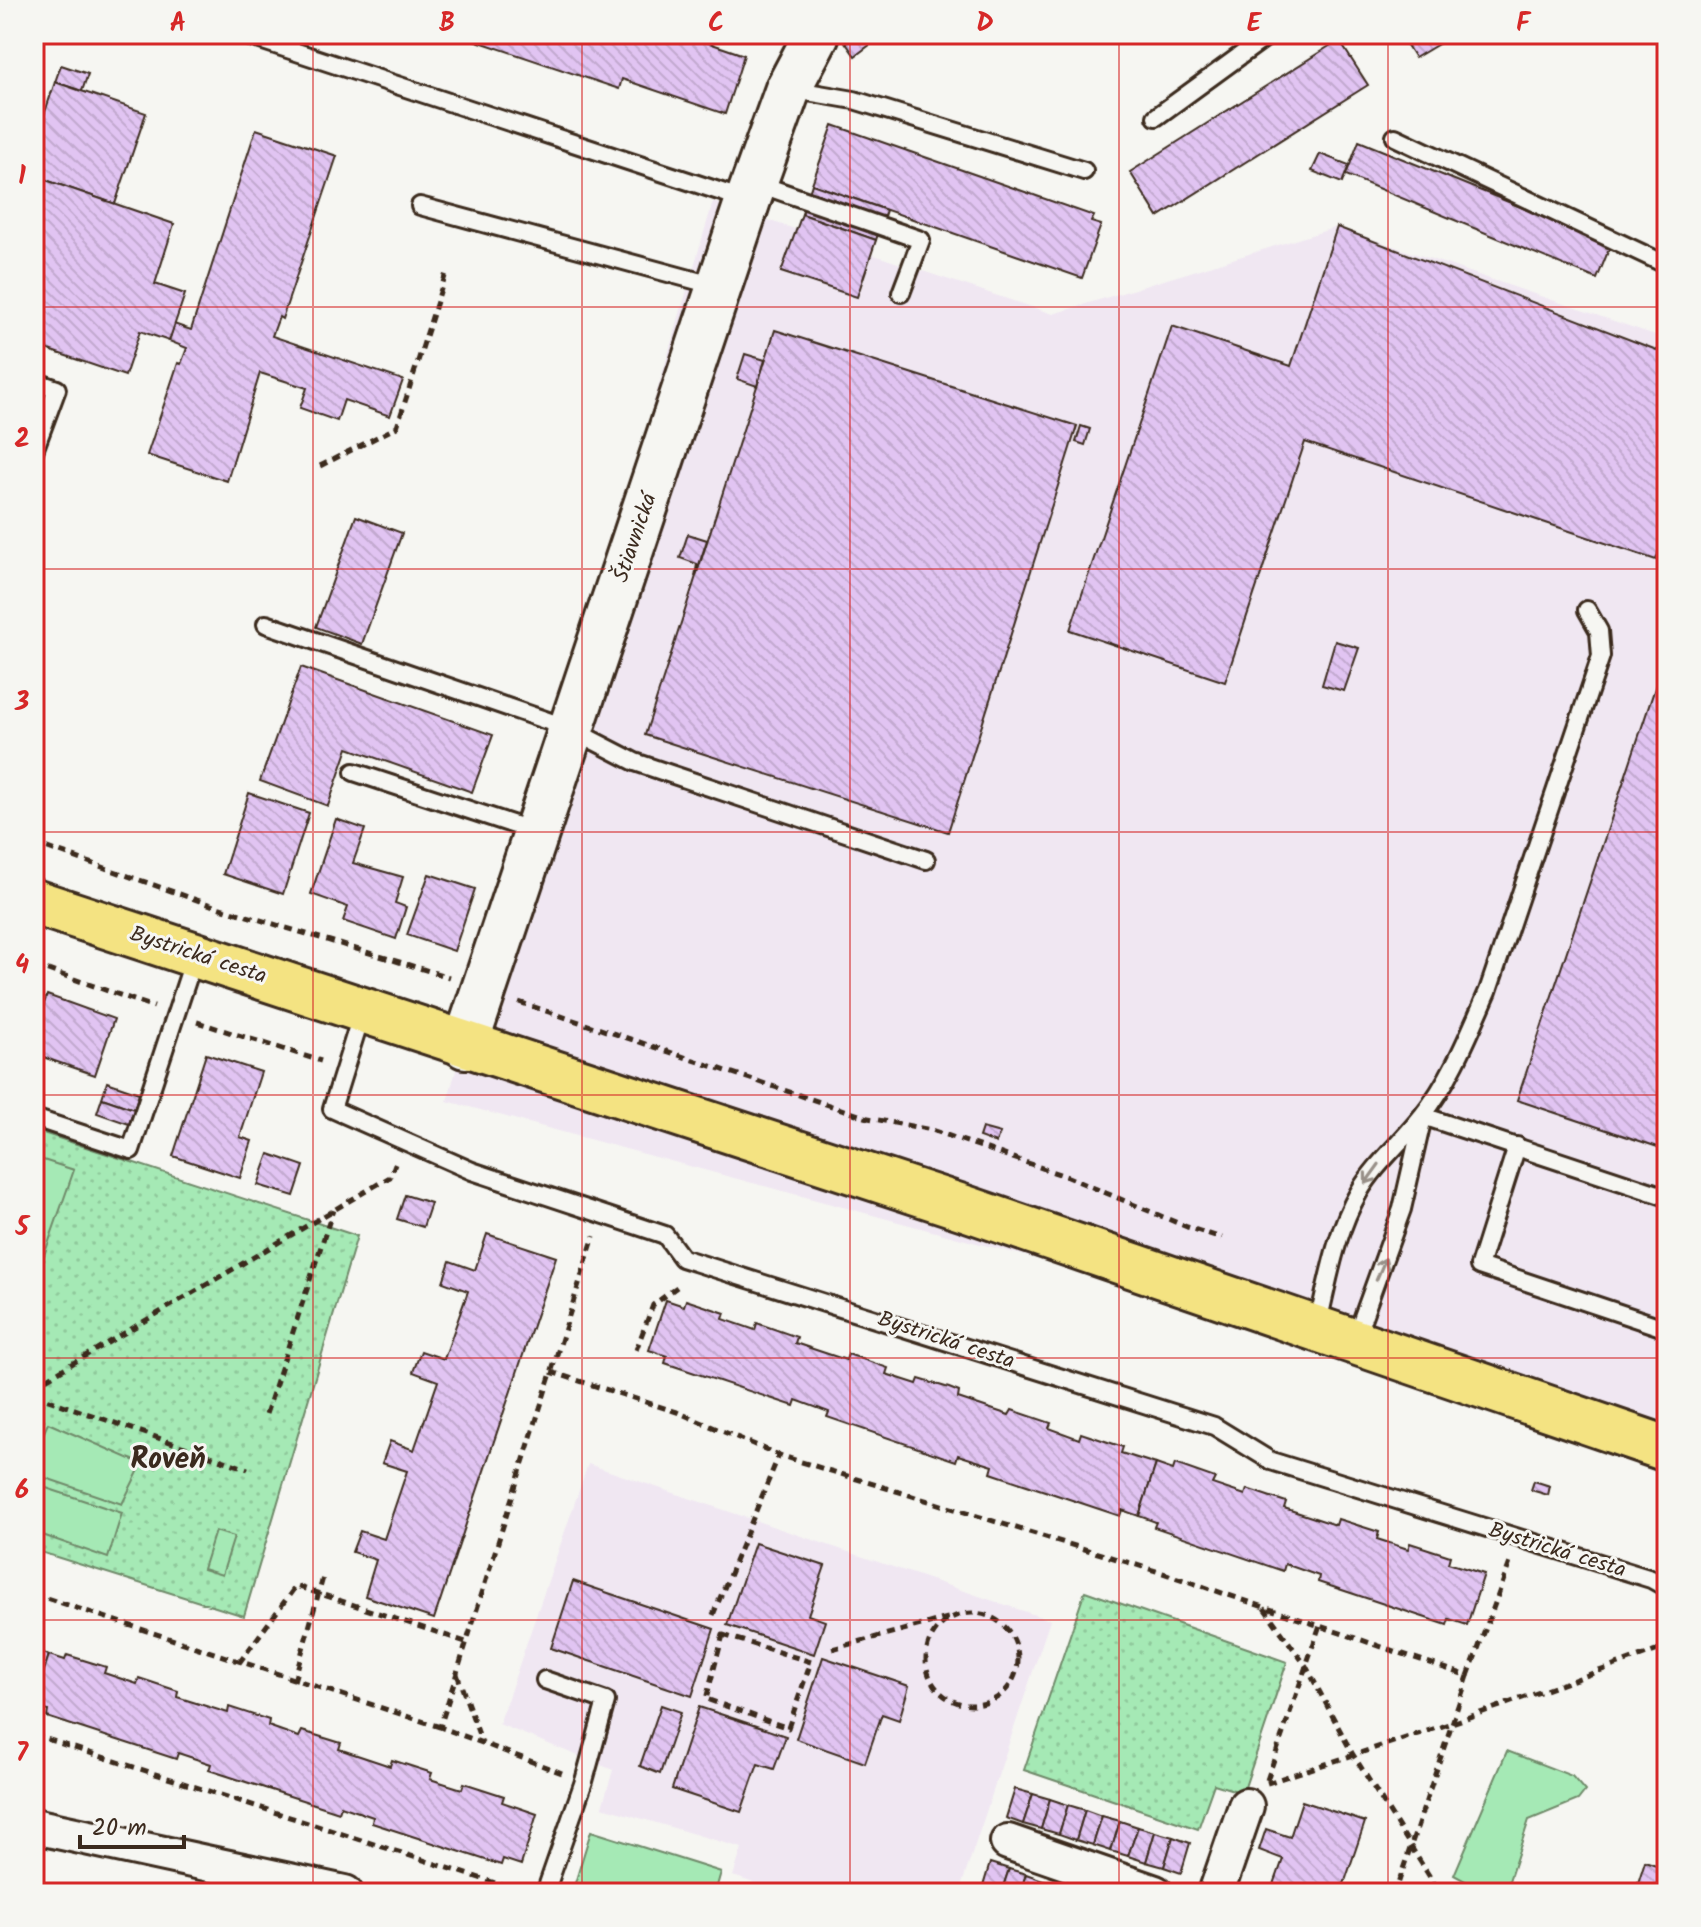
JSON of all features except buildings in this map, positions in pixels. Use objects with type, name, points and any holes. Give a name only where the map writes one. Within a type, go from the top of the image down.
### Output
[{"type":"main road","name":"Bystrická cesta","points":[[34,902],[965,1208],[1667,1449]]},
{"type":"street","name":"Štiavnická","points":[[465,1046],[751,191],[788,89],[817,34]]},
{"type":"street","points":[[1216,1893],[1258,1795]]},
{"type":"street","points":[[34,1826],[345,1893]]},
{"type":"street","points":[[1008,1842],[1155,1893]]},
{"type":"lane","points":[[242,34],[277,40],[751,191],[921,240],[901,293]]},
{"type":"lane","points":[[1156,117],[1270,34]]},
{"type":"lane","points":[[788,89],[854,100],[1084,171]]},
{"type":"lane","points":[[1395,137],[1667,265]]},
{"type":"lane","points":[[420,206],[720,288]]},
{"type":"lane","points":[[34,381],[57,389],[34,451]]},
{"type":"lane","points":[[1336,1335],[1341,1228],[1359,1192],[1381,1161],[1423,1116],[1466,1042],[1488,991],[1590,691],[1602,643],[1597,624],[1587,610]]},
{"type":"lane","points":[[266,624],[571,729],[635,762],[926,860]]},
{"type":"lane","points":[[354,772],[538,832]]},
{"type":"lane","points":[[34,1118],[131,1150],[195,956]]},
{"type":"lane","name":"Bystrická cesta","points":[[363,1011],[332,1109],[472,1171],[665,1235],[682,1258],[1214,1426],[1271,1461],[1519,1541],[1651,1579],[1667,1588]]},
{"type":"lane","points":[[1423,1116],[1667,1197]]},
{"type":"lane","points":[[1336,1335],[1398,1221],[1423,1116]]},
{"type":"lane","points":[[1517,1146],[1479,1266],[1667,1329]]},
{"type":"lane","points":[[545,1680],[606,1701],[584,1781],[545,1893]]},
{"type":"path","points":[[320,466],[397,427],[447,270]]},
{"type":"path","points":[[34,843],[214,906],[486,990],[868,1118],[932,1130],[1068,1177],[1187,1227],[1222,1238]]},
{"type":"path","points":[[34,1386],[390,1177],[405,1141]]},
{"type":"path","points":[[266,1414],[333,1210]]},
{"type":"path","points":[[440,1727],[601,1215]]},
{"type":"path","points":[[636,1350],[653,1305],[686,1280],[721,1270]]},
{"type":"path","points":[[551,1372],[677,1412],[779,1455],[1320,1625],[1468,1676]]},
{"type":"path","points":[[34,1395],[248,1469]]},
{"type":"path","points":[[713,1615],[779,1455]]},
{"type":"path","points":[[1395,1893],[1468,1676],[1519,1541]]},
{"type":"path","points":[[294,1681],[324,1574]]},
{"type":"path","points":[[239,1663],[296,1586],[466,1642]]},
{"type":"path","points":[[34,1594],[440,1727],[584,1781]]},
{"type":"path","points":[[1263,1607],[1306,1666],[1352,1753],[1440,1893]]},
{"type":"path","points":[[832,1649],[956,1615],[982,1613],[1006,1626],[1018,1649],[1016,1675],[1000,1697],[976,1706],[950,1701],[931,1682],[925,1656],[935,1631],[956,1615]]},
{"type":"path","points":[[1258,1795],[1320,1625]]},
{"type":"path","points":[[723,1635],[811,1662],[788,1728],[706,1699],[723,1635]]},
{"type":"path","points":[[1258,1795],[1352,1753],[1452,1723],[1667,1647]]},
{"type":"path","points":[[457,1673],[482,1743]]},
{"type":"path","points":[[34,1735],[525,1893]]},
{"type":"shaded area","points":[[713,202],[1053,314],[1337,227],[1667,339],[1667,1428],[447,1101]]},
{"type":"shaded area","points":[[588,1464],[1050,1620],[959,1893],[783,1893],[733,1876],[742,1848],[602,1807],[613,1770],[499,1724]]},
{"type":"green space","points":[[34,1130],[357,1236],[244,1616],[34,1550]]},
{"type":"green space","points":[[34,1157],[74,1170],[34,1284]]},
{"type":"green space","points":[[48,1423],[142,1464],[122,1504],[34,1474],[34,1455]]},
{"type":"green space","points":[[34,1484],[122,1513],[108,1558],[34,1532]]},
{"type":"green space","points":[[215,1531],[234,1537],[222,1575],[203,1569]]},
{"type":"green space","points":[[1085,1591],[1287,1662],[1243,1793],[1214,1784],[1198,1829],[1024,1770]]},
{"type":"green space","points":[[1507,1751],[1572,1776],[1585,1791],[1578,1800],[1529,1820],[1505,1893],[1487,1893],[1454,1875]]},
{"type":"green space","points":[[591,1831],[721,1872],[715,1893],[572,1893]]},
{"type":"district","name":"Roveň","points":[[168,1460]]}]
